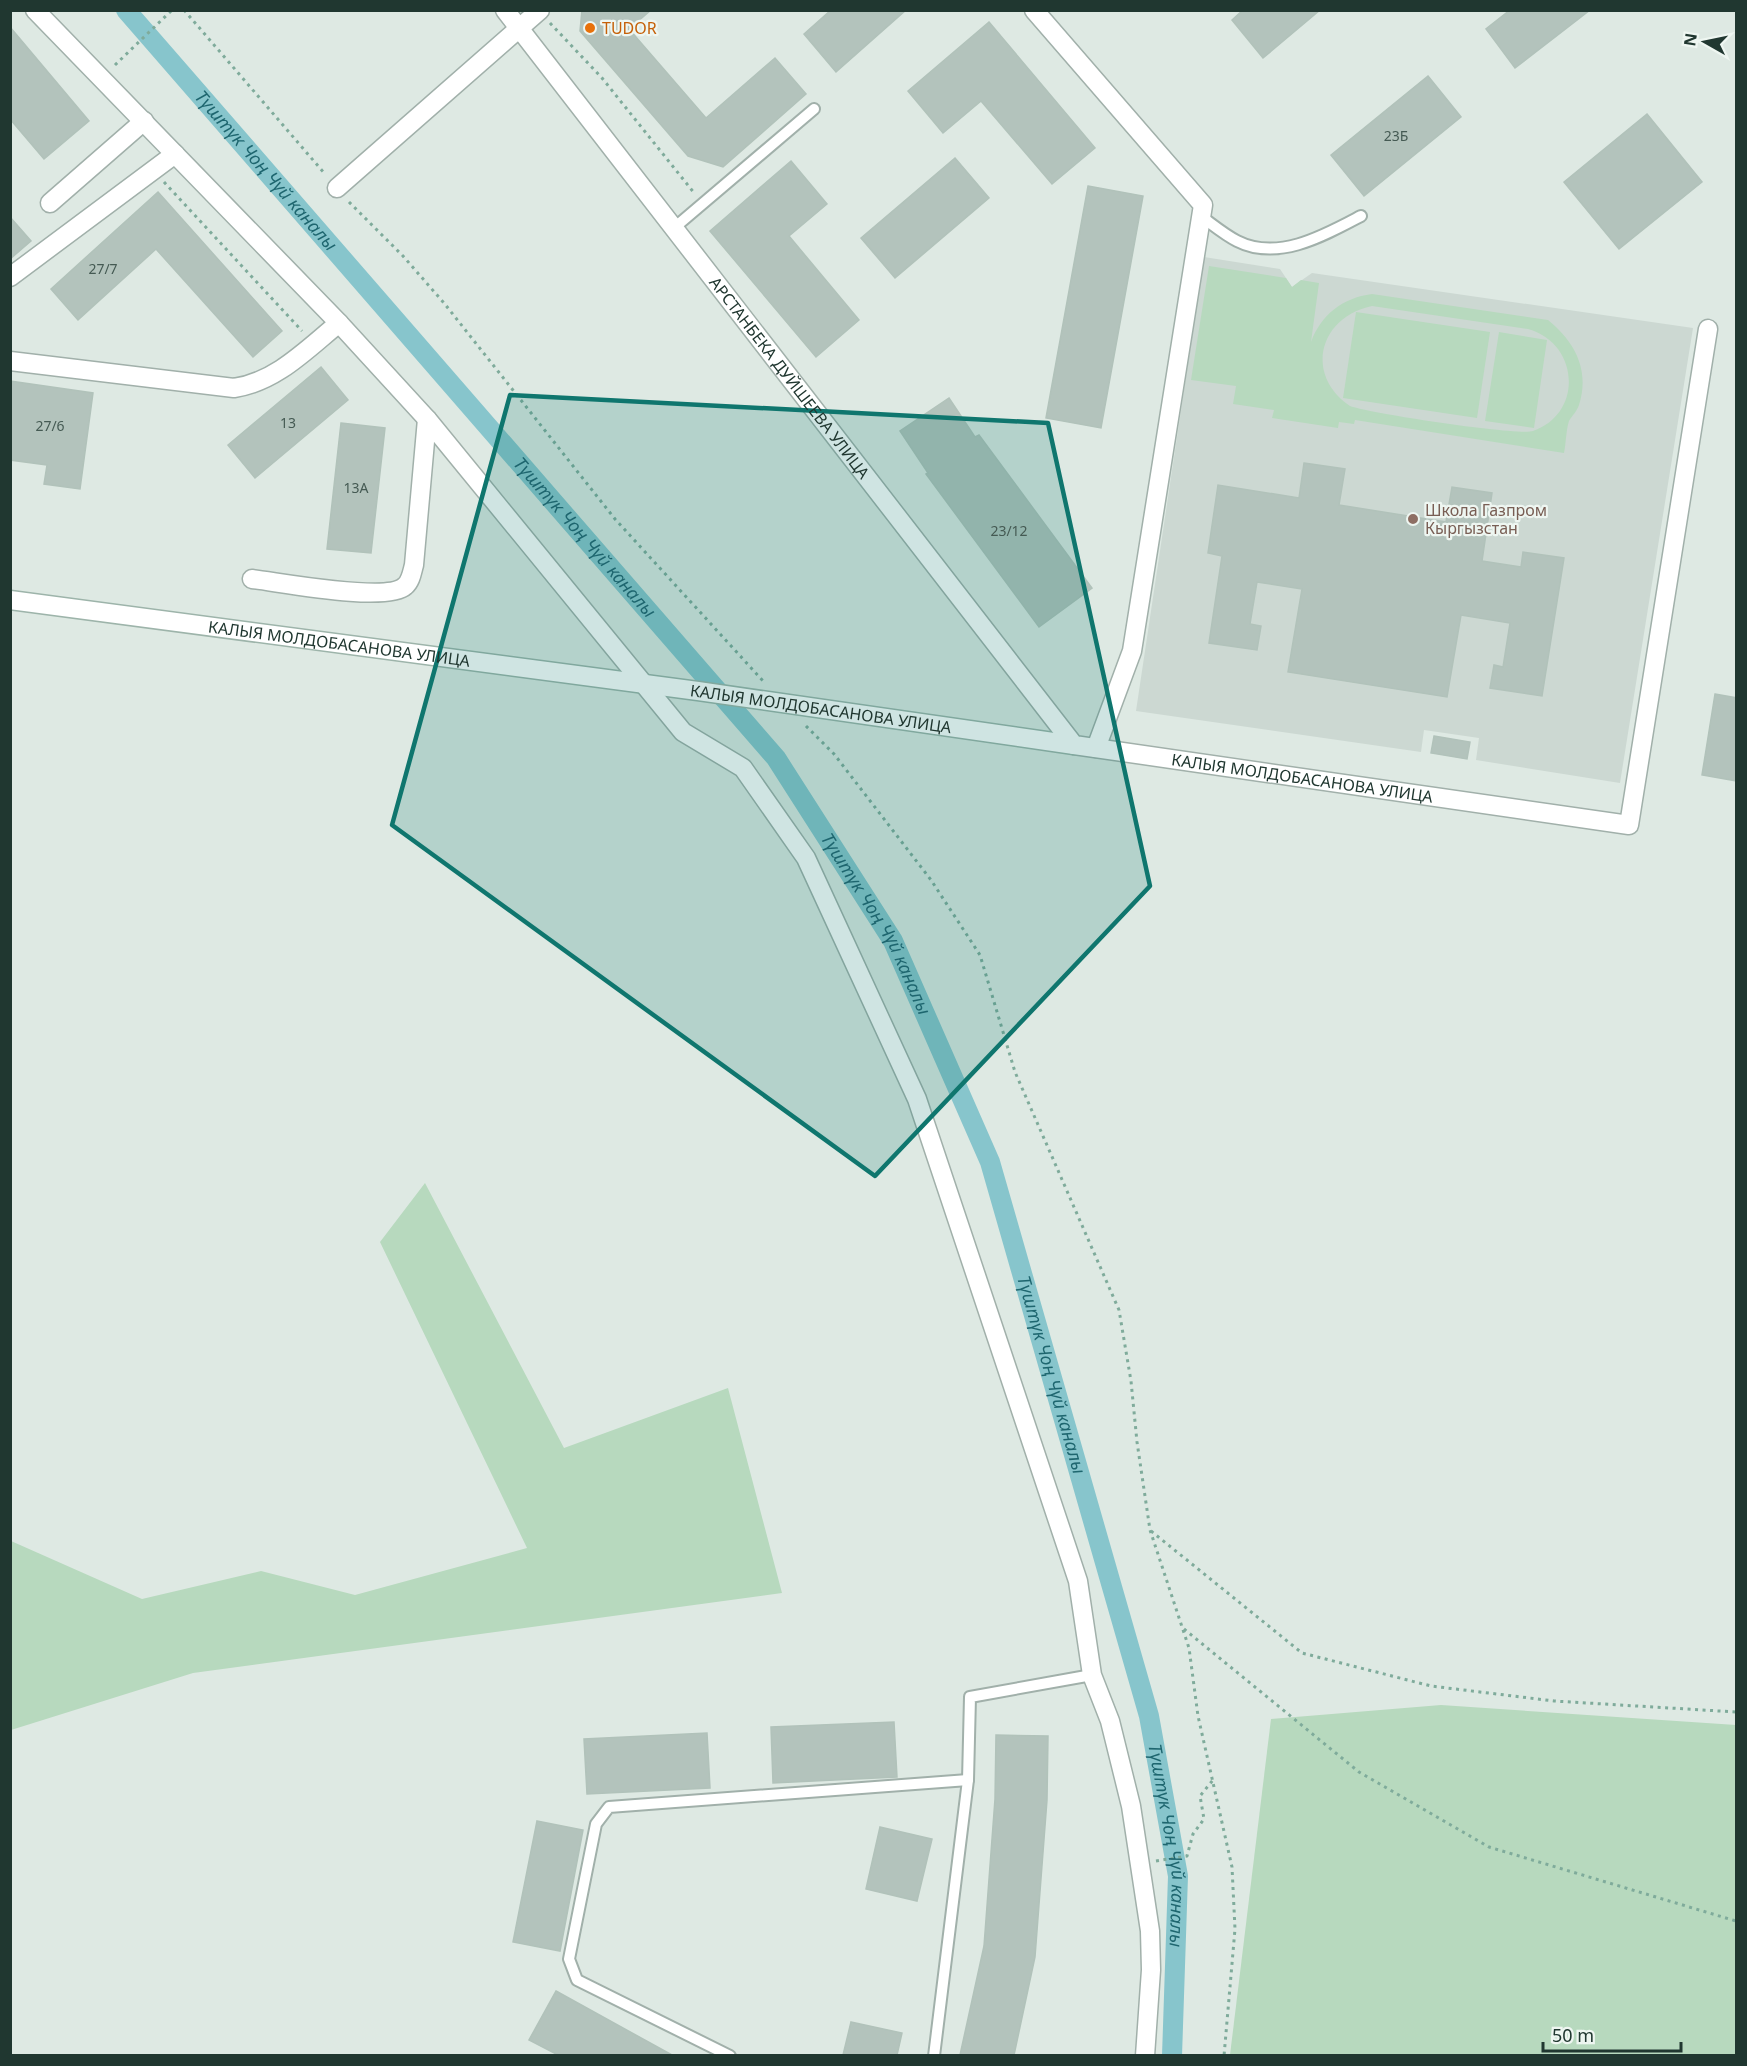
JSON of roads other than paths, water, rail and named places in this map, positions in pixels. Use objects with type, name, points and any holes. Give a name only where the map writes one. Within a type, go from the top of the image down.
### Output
[{"type":"street","points":[[35,10],[339,323],[428,419],[683,732],[743,768],[807,858],[917,1099],[1078,1581],[1092,1675],[1110,1721],[1128,1795],[1150,1931],[1151,1970],[1145,2055]]},
{"type":"street","name":"АРСТАНБЕКА ДУЙШЕЕВА УЛИЦА","points":[[505,10],[1074,745]]},
{"type":"street","points":[[1034,10],[1203,205],[1132,651],[1096,748]]},
{"type":"street","points":[[337,188],[540,11]]},
{"type":"street","points":[[51,203],[144,121]]},
{"type":"street","points":[[10,277],[175,154]]},
{"type":"street","points":[[10,361],[234,388],[251,386],[279,371],[339,323]]},
{"type":"street","name":"КАЛЫЯ МОЛДОБАСАНОВА УЛИЦА","points":[[10,600],[646,686],[743,697],[1629,825],[1708,329]]},
{"type":"street","points":[[252,579],[374,594],[398,590],[406,585],[414,565],[428,419]]},
{"type":"lane","points":[[674,228],[814,109]]},
{"type":"lane","points":[[1202,217],[1238,242],[1269,250],[1319,238],[1361,216]]},
{"type":"lane","points":[[934,2055],[968,1780],[970,1697],[1092,1675]]},
{"type":"lane","points":[[730,2055],[577,1980],[569,1959],[596,1824],[609,1807],[968,1780]]},
{"type":"waterway","name":"Түштүк Чоң Чүй каналы","points":[[126,10],[776,758],[893,941],[990,1162],[1149,1716],[1178,1876],[1172,2056]]},
{"type":"place","name":"TUDOR","points":[[590,28]]},
{"type":"place","name":"Школа Газпром Кыргызстан","points":[[1413,519]]}]
